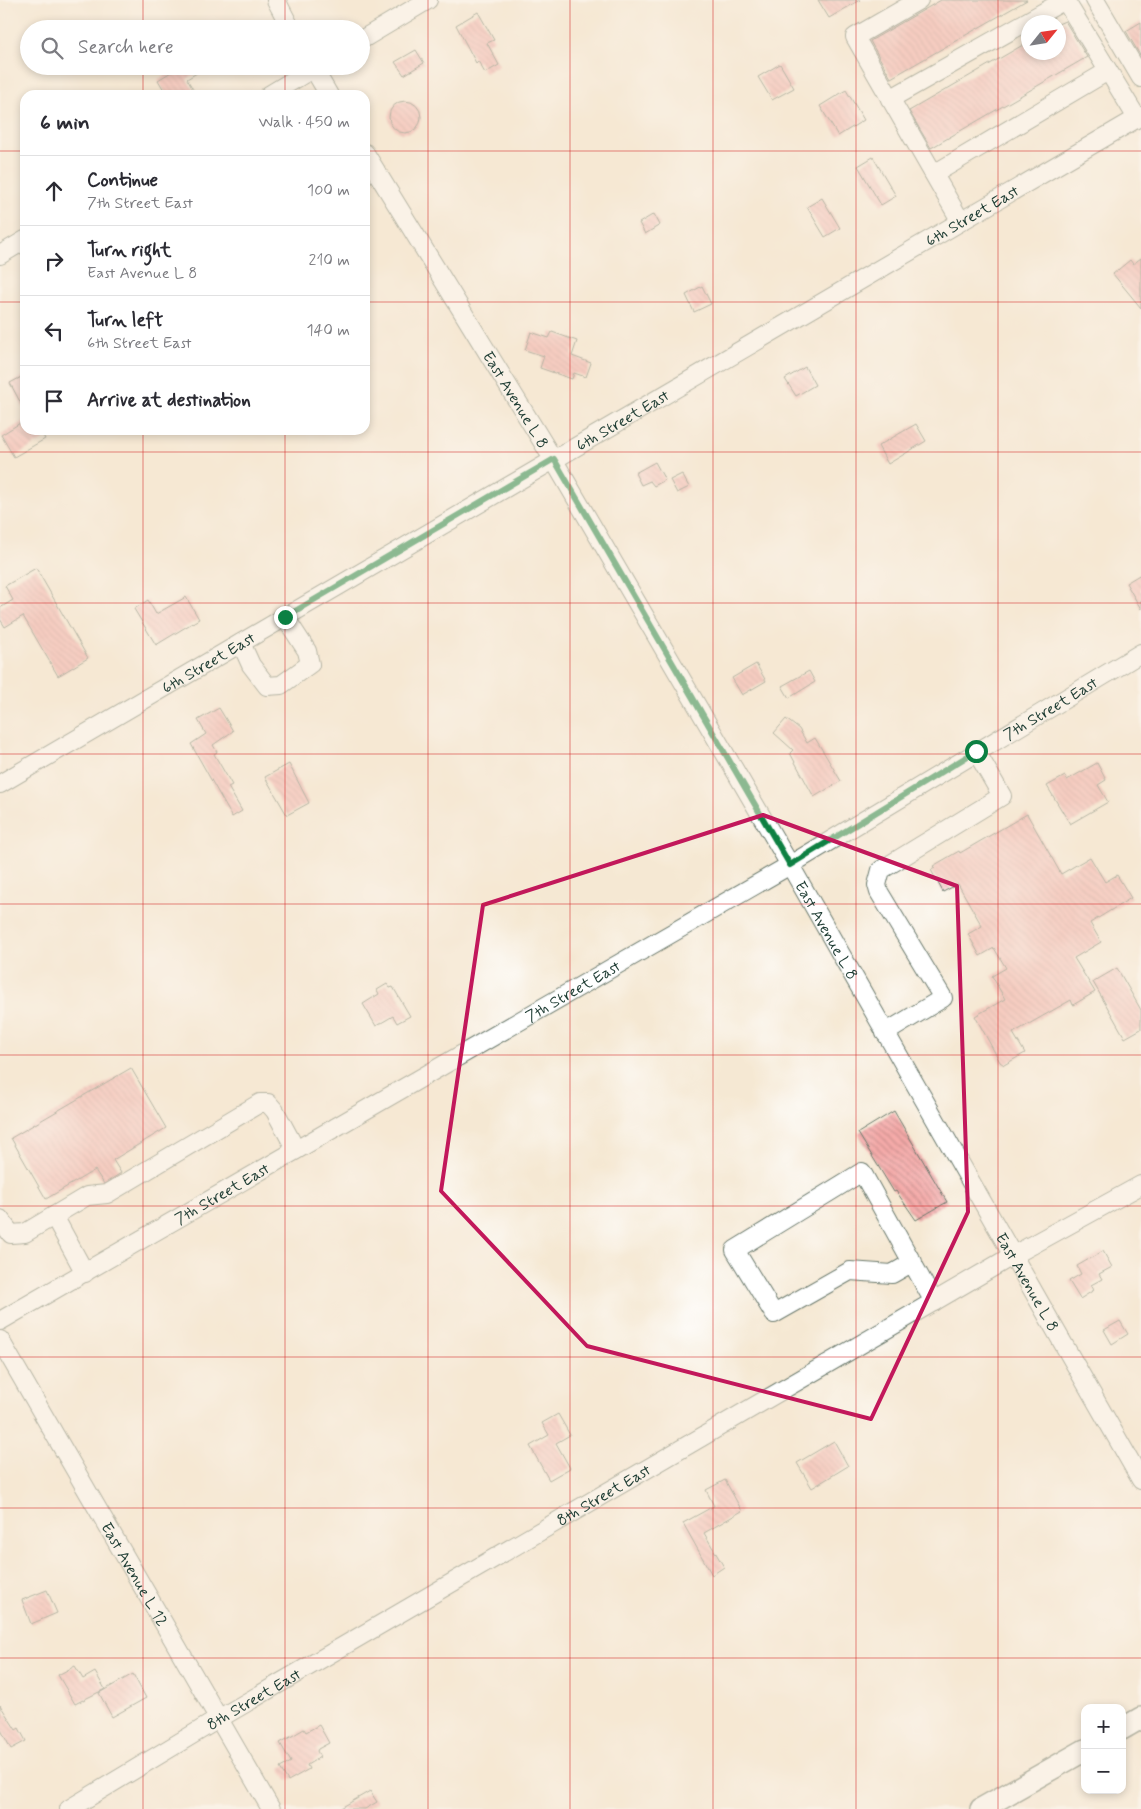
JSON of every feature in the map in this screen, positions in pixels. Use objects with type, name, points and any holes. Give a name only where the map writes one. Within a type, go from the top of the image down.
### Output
[{"type":"main road","points":[[1126,1727],[1141,1718]]},
{"type":"main road","points":[[982,1809],[1081,1752]]},
{"type":"street","points":[[276,0],[286,20]]},
{"type":"street","points":[[370,35],[428,0]]},
{"type":"street","points":[[919,0],[855,37],[960,220]]},
{"type":"street","points":[[890,99],[1065,0],[1108,71],[1139,117]]},
{"type":"street","points":[[1094,0],[1141,78]]},
{"type":"street","points":[[934,174],[1108,71]]},
{"type":"street","points":[[277,90],[301,75]]},
{"type":"street","points":[[318,75],[326,90]]},
{"type":"street","name":"6th Street East","points":[[0,784],[960,220],[1139,117]]},
{"type":"street","name":"East Avenue L 8","points":[[370,161],[554,459],[790,865],[1141,1480]]},
{"type":"street","points":[[0,255],[20,243]]},
{"type":"street","points":[[241,643],[251,665],[267,686],[281,685],[310,664],[307,652],[285,617]]},
{"type":"street","name":"7th Street East","points":[[0,1321],[790,865],[1141,653]]},
{"type":"street","points":[[885,1032],[943,998],[879,892],[878,878],[881,870],[1002,796],[976,751]]},
{"type":"street","points":[[0,1219],[7,1231],[18,1236],[87,1196],[107,1194],[260,1103],[268,1103],[275,1111],[296,1150]]},
{"type":"street","points":[[913,1262],[892,1274],[850,1271],[774,1314],[735,1250],[862,1172],[913,1262],[934,1302]]},
{"type":"street","name":"8th Street East","points":[[69,1809],[220,1718],[1012,1256],[1141,1185]]},
{"type":"street","points":[[54,1216],[85,1273]]},
{"type":"street","name":"East Avenue L 12","points":[[0,1340],[271,1809]]},
{"type":"highlighted area","points":[[763,815],[957,886],[968,1212],[871,1419],[587,1346],[441,1191],[483,905]]},
{"type":"building","points":[[818,0],[860,0],[829,18]]},
{"type":"building","points":[[941,0],[1027,0],[891,78],[870,41]]},
{"type":"building","points":[[478,12],[494,40],[487,43],[499,65],[485,73],[478,61],[476,63],[456,25]]},
{"type":"building","points":[[1141,22],[1141,57],[1126,31]]},
{"type":"building","points":[[1066,23],[1087,57],[931,148],[909,111],[1021,46],[1021,60],[1066,60]]},
{"type":"building","points":[[416,50],[424,63],[404,75],[395,62]]},
{"type":"building","points":[[780,64],[794,88],[772,100],[758,77]]},
{"type":"building","points":[[166,75],[193,75],[187,79],[193,90],[164,90],[158,80]]},
{"type":"building","points":[[846,90],[864,120],[838,136],[820,106]]},
{"type":"building","points":[[405,101],[411,102],[416,106],[420,111],[420,123],[416,128],[411,132],[405,133],[399,132],[394,128],[390,123],[389,117],[390,111],[394,106],[399,102]]},
{"type":"building","points":[[873,157],[896,196],[881,205],[858,166]]},
{"type":"building","points":[[822,198],[840,228],[825,237],[807,207]]},
{"type":"building","points":[[654,214],[660,225],[645,234],[639,223]]},
{"type":"building","points":[[1141,258],[1141,308],[1113,274],[1130,260],[1133,264]]},
{"type":"building","points":[[702,286],[711,304],[694,312],[686,295]]},
{"type":"building","points":[[531,332],[549,338],[552,332],[577,341],[572,356],[591,363],[586,377],[574,373],[572,379],[540,368],[544,356],[525,350]]},
{"type":"building","points":[[805,367],[815,385],[796,396],[785,379]]},
{"type":"building","points":[[20,378],[20,402],[10,383]]},
{"type":"building","points":[[20,423],[20,435],[43,435],[45,439],[14,457],[1,435]]},
{"type":"building","points":[[916,424],[926,441],[888,464],[878,446]]},
{"type":"building","points":[[655,462],[665,480],[654,486],[650,481],[641,485],[635,473]]},
{"type":"building","points":[[682,474],[689,487],[677,493],[670,480]]},
{"type":"building","points":[[36,568],[88,658],[58,676],[23,616],[5,627],[0,619],[0,608],[13,600],[5,586]]},
{"type":"building","points":[[1141,574],[1141,609],[1126,583]]},
{"type":"building","points":[[186,597],[199,619],[156,645],[134,609],[148,600],[156,614]]},
{"type":"building","points":[[756,664],[766,681],[742,695],[732,678]]},
{"type":"building","points":[[809,671],[815,682],[789,698],[782,686]]},
{"type":"building","points":[[219,708],[233,731],[213,745],[217,752],[214,754],[232,785],[228,787],[242,811],[232,817],[191,744],[206,734],[198,720]]},
{"type":"building","points":[[786,719],[799,729],[807,743],[815,738],[841,781],[814,797],[790,753],[793,750],[774,733]]},
{"type":"building","points":[[1097,763],[1106,780],[1098,785],[1108,802],[1070,824],[1047,786],[1065,776],[1067,780]]},
{"type":"building","points":[[289,764],[309,803],[287,815],[265,777]]},
{"type":"building","points":[[1027,814],[1061,874],[1090,857],[1105,882],[1117,875],[1131,898],[1090,923],[1101,942],[1074,958],[1095,992],[1073,1005],[1071,1000],[1013,1033],[1025,1053],[1004,1065],[1000,1062],[975,1016],[1005,999],[992,976],[1006,968],[994,948],[980,956],[968,934],[982,926],[958,884],[943,892],[931,870],[935,868],[933,866],[959,851],[960,853]]},
{"type":"building","points":[[1117,968],[1141,1010],[1141,1029],[1125,1038],[1093,982]]},
{"type":"building","points":[[387,984],[390,988],[393,987],[410,1016],[397,1023],[393,1016],[376,1026],[363,1004],[379,994],[377,990]]},
{"type":"building","points":[[131,1068],[166,1128],[113,1160],[121,1173],[104,1184],[95,1170],[46,1199],[11,1138]]},
{"type":"building","points":[[894,1111],[947,1202],[916,1220],[896,1191],[894,1192],[858,1133]]},
{"type":"building","points":[[1103,1251],[1112,1267],[1099,1274],[1102,1279],[1091,1285],[1094,1290],[1080,1299],[1069,1281],[1081,1274],[1077,1266]]},
{"type":"building","points":[[1120,1321],[1128,1334],[1112,1344],[1104,1330]]},
{"type":"building","points":[[558,1414],[570,1435],[556,1443],[570,1468],[549,1480],[530,1446],[549,1435],[542,1423]]},
{"type":"building","points":[[834,1441],[848,1466],[812,1488],[797,1463]]},
{"type":"building","points":[[725,1480],[742,1511],[704,1533],[724,1567],[712,1575],[683,1523],[714,1506],[706,1490]]},
{"type":"building","points":[[47,1590],[57,1613],[31,1624],[22,1600]]},
{"type":"building","points":[[75,1666],[83,1679],[95,1672],[105,1689],[75,1704],[58,1675]]},
{"type":"building","points":[[133,1674],[146,1698],[112,1717],[99,1693]]},
{"type":"building","points":[[0,1705],[16,1730],[19,1728],[26,1741],[11,1749],[0,1728]]},
{"type":"building","points":[[319,1725],[329,1743],[318,1749],[320,1757],[307,1765],[309,1769],[288,1781],[280,1768],[291,1762],[280,1743],[304,1729],[306,1732]]},
{"type":"building","points":[[370,1791],[377,1802],[365,1809],[339,1809]]},
{"type":"route","points":[[285,617],[554,459],[790,865],[976,751]]}]
